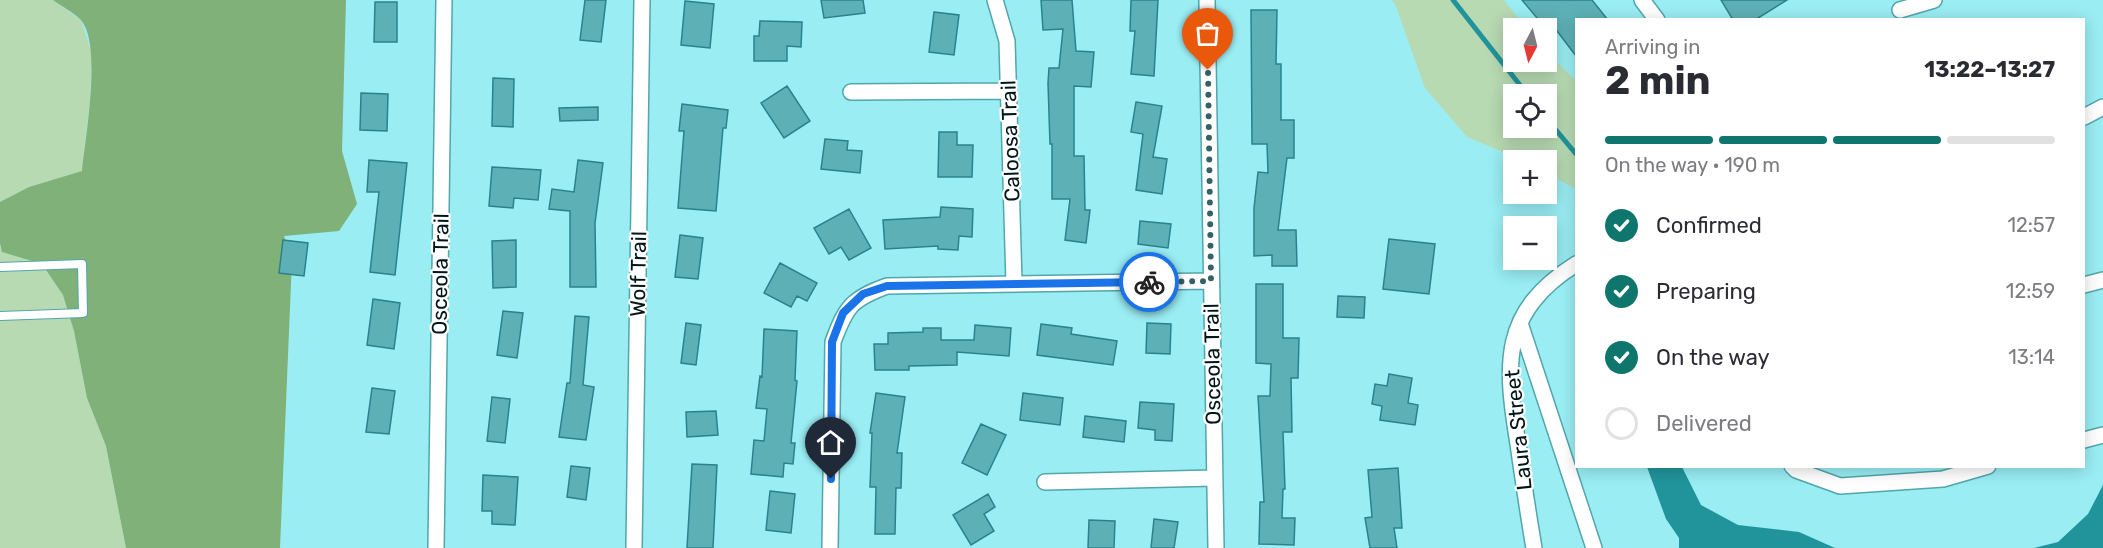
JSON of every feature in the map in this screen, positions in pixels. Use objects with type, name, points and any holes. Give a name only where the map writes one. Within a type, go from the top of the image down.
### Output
[{"type":"street","name":"Osceola Trail","points":[[436,548],[444,0]]},
{"type":"street","name":"Wolf Trail","points":[[634,548],[642,0]]},
{"type":"street","name":"Caloosa Trail","points":[[995,0],[1007,41],[1014,283]]},
{"type":"street","name":"Osceola Trail","points":[[1208,0],[1216,548]]},
{"type":"street","points":[[1642,0],[1656,18]]},
{"type":"street","points":[[1900,10],[1934,0]]},
{"type":"street","points":[[850,92],[1009,91]]},
{"type":"street","points":[[2085,116],[2103,106]]},
{"type":"street","name":"Laura Street","points":[[1534,548],[1510,394],[1512,347],[1520,322],[1539,294],[1556,277],[1575,265]]},
{"type":"street","points":[[2085,285],[2103,280]]},
{"type":"street","points":[[830,548],[832,342],[843,313],[863,294],[887,286],[1211,281]]},
{"type":"street","points":[[1520,322],[1594,548]]},
{"type":"street","points":[[2085,441],[2103,435]]},
{"type":"street","points":[[1794,468],[1840,486],[1942,479],[1981,468]]},
{"type":"street","points":[[1046,482],[1214,478]]},
{"type":"lane","points":[[0,267],[82,264],[83,313],[0,316]]},
{"type":"green space","points":[[0,0],[53,0],[81,20],[92,55],[90,100],[82,171],[29,187],[0,202]]},
{"type":"green space","points":[[53,0],[346,0],[342,151],[357,204],[339,231],[284,236],[292,259],[280,548],[126,548],[106,446],[87,398],[74,331],[63,295],[42,264],[2,252],[0,202],[29,187],[82,171],[91,92],[90,48],[87,31],[80,19]]},
{"type":"green space","points":[[1391,0],[1504,0],[1518,18],[1503,18],[1503,72],[1557,72],[1557,62],[1575,80],[1575,188],[1557,179],[1557,150],[1503,150],[1503,152],[1467,137],[1425,88],[1395,4]]},
{"type":"green space","points":[[0,243],[3,252],[42,264],[63,295],[74,331],[87,398],[106,446],[126,548],[0,548]]},
{"type":"water","points":[[1647,468],[1682,468],[1701,505],[1738,525],[1799,532],[1835,548],[1679,548],[1679,538],[1666,519]]},
{"type":"water","points":[[2103,485],[2103,548],[2034,548],[2058,542],[2088,514]]},
{"type":"building","points":[[585,0],[606,0],[601,42],[580,40]]},
{"type":"building","points":[[821,0],[863,0],[865,13],[824,18]]},
{"type":"building","points":[[1041,0],[1072,0],[1076,51],[1094,52],[1091,87],[1074,86],[1074,156],[1084,156],[1085,210],[1090,210],[1086,243],[1065,240],[1070,199],[1052,199],[1052,144],[1050,144],[1048,83],[1049,68],[1059,68],[1063,29],[1043,30]]},
{"type":"building","points":[[1131,0],[1158,0],[1154,76],[1131,74],[1135,31],[1130,31]]},
{"type":"building","points":[[1522,0],[1592,0],[1606,18],[1575,18],[1575,55],[1557,31],[1557,18],[1537,18]]},
{"type":"building","points":[[1721,0],[1787,0],[1758,18],[1732,18]]},
{"type":"building","points":[[685,1],[714,4],[710,48],[681,45]]},
{"type":"building","points":[[375,2],[397,2],[397,42],[374,42]]},
{"type":"building","points":[[1251,10],[1277,10],[1276,64],[1281,64],[1281,120],[1294,120],[1294,158],[1287,158],[1278,230],[1296,230],[1297,266],[1272,266],[1272,255],[1254,256],[1254,208],[1258,172],[1268,173],[1267,144],[1252,144]]},
{"type":"building","points":[[934,12],[959,15],[954,55],[929,52]]},
{"type":"building","points":[[760,21],[802,22],[801,47],[787,46],[787,61],[754,61],[754,36],[759,36]]},
{"type":"building","points":[[493,78],[514,79],[513,127],[492,126]]},
{"type":"building","points":[[787,86],[810,121],[784,138],[761,103]]},
{"type":"building","points":[[361,93],[388,94],[387,131],[360,130]]},
{"type":"building","points":[[1136,102],[1162,106],[1153,157],[1167,159],[1162,194],[1136,190],[1143,134],[1131,132]]},
{"type":"building","points":[[682,104],[728,110],[726,128],[723,128],[716,211],[678,208],[684,131],[679,131]]},
{"type":"building","points":[[598,107],[598,120],[560,121],[559,108]]},
{"type":"building","points":[[939,132],[957,132],[957,145],[973,145],[972,177],[938,177]]},
{"type":"building","points":[[825,139],[848,141],[847,150],[862,151],[860,173],[821,169]]},
{"type":"building","points":[[369,160],[407,163],[395,275],[370,272],[379,192],[367,192]]},
{"type":"building","points":[[578,160],[603,163],[595,223],[596,287],[570,287],[570,211],[549,209],[552,189],[574,192]]},
{"type":"building","points":[[492,167],[541,170],[538,200],[514,198],[513,208],[489,206]]},
{"type":"building","points":[[941,207],[973,209],[972,237],[959,236],[958,250],[938,249],[938,246],[885,249],[883,220],[940,217]]},
{"type":"building","points":[[849,209],[871,248],[849,260],[841,247],[829,254],[814,228]]},
{"type":"building","points":[[1140,221],[1171,224],[1168,248],[1138,244]]},
{"type":"building","points":[[680,235],[703,238],[698,279],[675,277]]},
{"type":"building","points":[[1389,239],[1435,244],[1429,294],[1383,289]]},
{"type":"building","points":[[283,240],[308,243],[304,276],[279,273]]},
{"type":"building","points":[[516,240],[516,287],[493,288],[492,241]]},
{"type":"building","points":[[780,263],[817,283],[807,301],[797,296],[791,307],[764,293]]},
{"type":"building","points":[[1256,284],[1283,284],[1283,338],[1299,338],[1298,378],[1291,378],[1292,432],[1283,432],[1285,489],[1283,489],[1282,518],[1295,518],[1294,545],[1259,544],[1260,502],[1264,502],[1258,396],[1270,396],[1271,364],[1256,363]]},
{"type":"building","points":[[1338,296],[1365,297],[1364,318],[1337,317]]},
{"type":"building","points":[[373,299],[400,303],[394,349],[367,345]]},
{"type":"building","points":[[503,311],[523,313],[517,358],[497,355]]},
{"type":"building","points":[[575,316],[589,317],[583,385],[594,387],[586,440],[559,437],[567,383],[570,383]]},
{"type":"building","points":[[686,323],[701,325],[696,365],[681,363]]},
{"type":"building","points":[[1147,323],[1171,324],[1170,354],[1146,353]]},
{"type":"building","points":[[1041,324],[1072,328],[1071,334],[1117,341],[1113,365],[1037,355]]},
{"type":"building","points":[[975,325],[1011,328],[1009,356],[957,352],[957,365],[909,366],[909,370],[875,370],[874,344],[888,344],[888,333],[923,332],[923,328],[941,328],[941,340],[974,340]]},
{"type":"building","points":[[764,329],[797,331],[795,380],[797,381],[791,443],[795,443],[793,464],[784,463],[783,477],[751,474],[754,440],[764,441],[767,409],[756,408],[760,376],[762,377]]},
{"type":"building","points":[[1389,374],[1412,378],[1408,403],[1418,405],[1415,425],[1380,420],[1382,406],[1372,404],[1375,384],[1387,386]]},
{"type":"building","points":[[372,388],[395,391],[389,434],[366,432]]},
{"type":"building","points":[[876,393],[905,397],[897,453],[902,453],[901,488],[896,488],[895,534],[875,534],[876,487],[870,487],[872,433],[870,433]]},
{"type":"building","points":[[1023,393],[1063,398],[1060,425],[1020,420]]},
{"type":"building","points":[[492,397],[510,399],[505,443],[487,441]]},
{"type":"building","points":[[1140,402],[1174,404],[1172,441],[1155,440],[1155,430],[1138,428]]},
{"type":"building","points":[[716,411],[718,435],[687,437],[686,412]]},
{"type":"building","points":[[1085,416],[1126,421],[1124,442],[1083,437]]},
{"type":"building","points":[[981,424],[1006,435],[987,475],[962,463]]},
{"type":"building","points":[[692,464],[717,465],[713,548],[687,548]]},
{"type":"building","points":[[571,466],[590,468],[586,500],[567,497]]},
{"type":"building","points":[[1398,468],[1402,528],[1394,528],[1397,548],[1370,548],[1365,518],[1372,517],[1368,470]]},
{"type":"building","points":[[483,475],[518,477],[515,525],[492,524],[492,511],[482,511]]},
{"type":"building","points":[[770,491],[795,494],[791,533],[766,530]]},
{"type":"building","points":[[988,494],[995,507],[984,514],[994,531],[971,545],[953,515]]},
{"type":"building","points":[[1154,519],[1178,522],[1174,548],[1151,548]]},
{"type":"building","points":[[1089,520],[1115,521],[1114,548],[1088,548]]},
{"type":"waterway","points":[[1453,0],[1519,84]]},
{"type":"waterway","points":[[1557,131],[1575,153]]},
{"type":"way so far","points":[[1149,282],[1211,281],[1208,70]]},
{"type":"route","points":[[831,479],[832,342],[843,313],[863,294],[887,286],[1149,282]]}]
